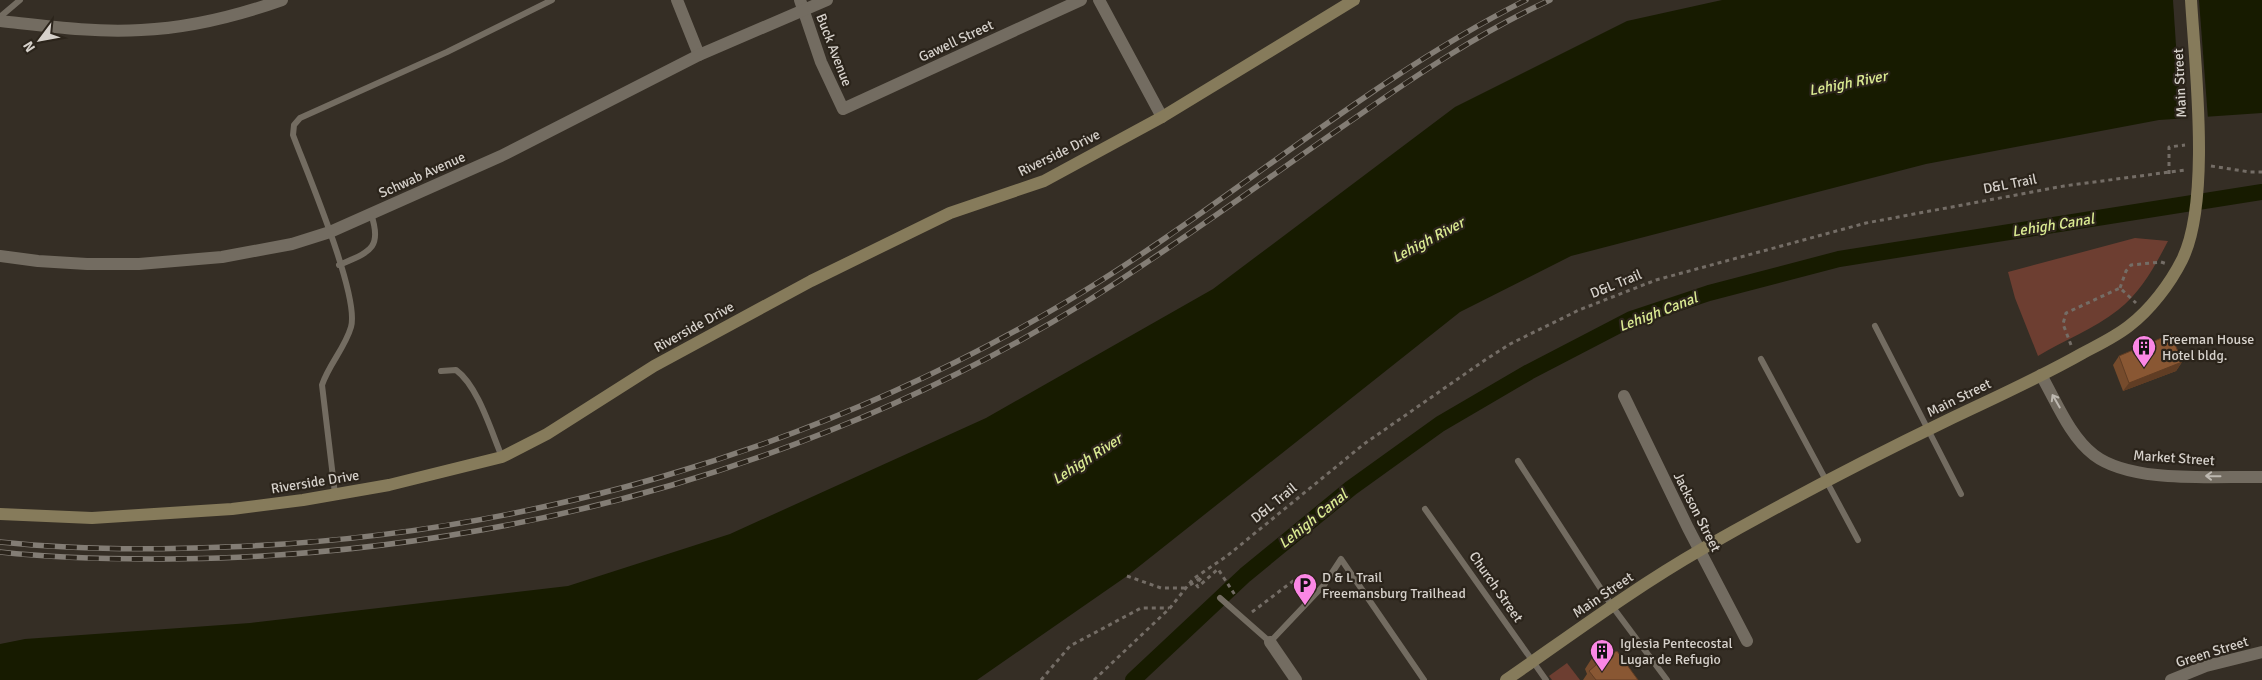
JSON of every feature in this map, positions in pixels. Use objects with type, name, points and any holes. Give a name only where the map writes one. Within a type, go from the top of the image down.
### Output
[{"type":"street","points":[[0,19],[47,26],[140,30],[226,18],[282,0]]},
{"type":"street","points":[[677,0],[699,55]]},
{"type":"street","name":"Schwab Avenue","points":[[0,256],[38,262],[87,264],[186,261],[260,251],[330,232],[501,156],[802,5],[827,0]]},
{"type":"street","name":"Gawell Street","points":[[843,110],[1081,0]]},
{"type":"street","points":[[1099,0],[1162,117]]},
{"type":"street","name":"Riverside Drive","points":[[0,514],[92,518],[232,509],[389,485],[502,456],[547,434],[654,366],[811,281],[950,213],[1044,180],[1162,117],[1354,0]]},
{"type":"street","name":"Main Street","points":[[1506,680],[1612,606],[1700,550],[1827,480],[2076,357],[2128,327],[2146,311],[2180,264],[2193,225],[2197,192],[2198,144],[2191,0]]},
{"type":"street","name":"Buck Avenue","points":[[802,5],[821,62],[843,110]]},
{"type":"street","name":"Market Street","points":[[2042,375],[2071,426],[2085,446],[2094,455],[2117,468],[2144,474],[2262,477]]},
{"type":"street","name":"Jackson Street","points":[[1624,396],[1747,641]]},
{"type":"street","points":[[1270,642],[1296,680]]},
{"type":"street","name":"Green Street","points":[[2171,680],[2206,666],[2262,652]]},
{"type":"lane","points":[[0,19],[20,0]]},
{"type":"lane","points":[[335,494],[322,385],[327,370],[352,326],[348,296],[330,232],[293,134],[297,120],[447,52],[552,0]]},
{"type":"lane","points":[[339,264],[372,249],[376,240],[371,214]]},
{"type":"lane","points":[[1875,326],[1961,494]]},
{"type":"lane","points":[[1761,359],[1858,540]]},
{"type":"lane","points":[[442,371],[456,370],[463,375],[481,406],[502,456]]},
{"type":"lane","points":[[1518,462],[1612,606],[1667,680]]},
{"type":"lane","name":"Church Street","points":[[1425,509],[1546,680]]},
{"type":"lane","points":[[1220,598],[1270,642],[1324,585],[1341,559],[1424,680]]},
{"type":"path","points":[[2169,147],[2169,174]]},
{"type":"path","points":[[2206,166],[2262,172]]},
{"type":"path","name":"D&L Trail","points":[[1094,680],[1170,608],[1193,579],[1226,556],[1344,460],[1412,410],[1510,344],[1579,310],[1656,280],[1866,223],[2064,186],[2169,174],[2188,170]]},
{"type":"path","points":[[2076,357],[2063,324],[2066,313],[2120,288],[2126,271],[2131,265],[2161,262],[2180,264]]},
{"type":"path","points":[[2120,288],[2146,311]]},
{"type":"path","points":[[1127,576],[1161,588],[1186,588],[1202,577],[1196,584],[1198,587],[1218,570],[1237,598]]},
{"type":"path","points":[[1247,613],[1249,615],[1301,575],[1315,594]]},
{"type":"path","points":[[1041,680],[1070,646],[1141,608],[1170,608]]},
{"type":"shaded area","points":[[2135,238],[2168,241],[2153,269],[2134,295],[2118,310],[2099,323],[2038,356],[2015,298],[2008,272]]},
{"type":"shaded area","points":[[1567,663],[1580,680],[1552,680],[1549,676]]},
{"type":"water","name":"Lehigh River","points":[[1722,0],[2262,0],[2262,113],[2159,120],[1926,164],[1571,256],[1460,312],[1127,576],[977,680],[0,680],[0,644],[25,639],[250,623],[568,586],[730,534],[986,418],[1213,289],[1455,107],[1627,21]]},
{"type":"pier","points":[[2173,0],[2199,0],[2208,119],[2181,121]]},
{"type":"building","name":"Freeman House Hotel bldg.","points":[[2171,334],[2182,362],[2129,383],[2119,356]]},
{"type":"building","points":[[1604,649],[1609,655],[1617,651],[1638,680],[1596,680],[1589,671],[1596,665],[1592,658]]},
{"type":"waterway","name":"Lehigh Canal","points":[[1133,680],[1245,575],[1351,488],[1440,424],[1529,372],[1631,319],[1709,293],[1839,259],[2262,192]]},
{"type":"railway","points":[[0,542],[112,549],[225,547],[335,540],[445,526],[554,505],[661,477],[766,443],[869,402],[969,355],[1066,302],[1181,227],[1350,107],[1407,69],[1466,33],[1526,0]]},
{"type":"railway","points":[[0,552],[110,559],[220,558],[334,550],[448,536],[560,514],[671,485],[780,449],[887,407],[990,357],[1089,300],[1190,233],[1426,70],[1499,26],[1550,0]]},
{"type":"place","name":"Freeman House Hotel bldg.","points":[[2144,368]]},
{"type":"place","name":"D & L Trail Freemansburg Trailhead","points":[[1305,606]]},
{"type":"place","name":"Iglesia Pentecostal Lugar de Refugio","points":[[1602,672]]}]
